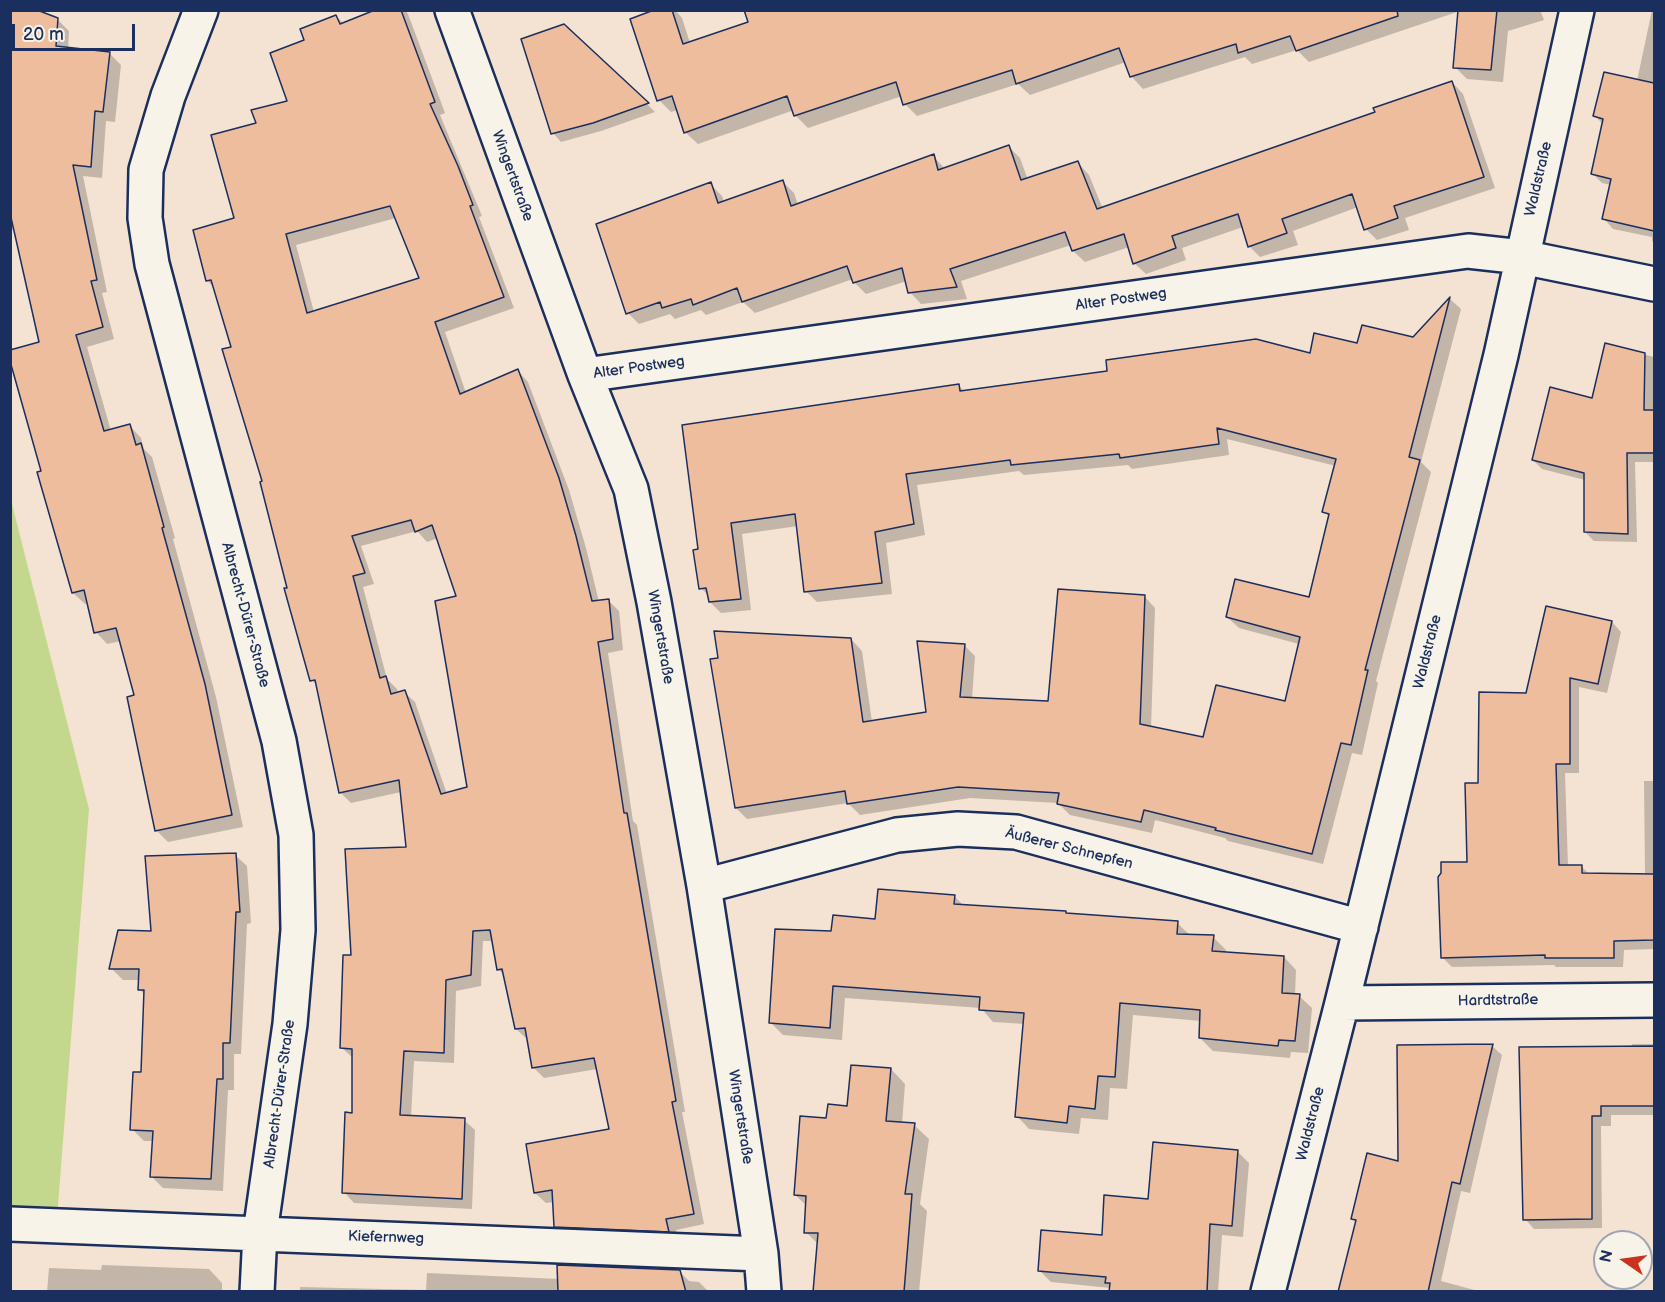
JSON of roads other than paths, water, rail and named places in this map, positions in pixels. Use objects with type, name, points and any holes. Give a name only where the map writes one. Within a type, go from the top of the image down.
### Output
[{"type":"street","name":"Albrecht-Dürer-Straße","points":[[201,10],[168,96],[146,170],[146,218],[152,264],[279,741],[296,835],[298,930],[290,1024],[260,1233],[257,1292]]},
{"type":"street","name":"Wingertstraße","points":[[452,10],[585,375],[631,489],[654,602],[704,886],[761,1254],[764,1292]]},
{"type":"street","name":"Waldstraße","points":[[1268,1292],[1361,927],[1501,355],[1577,10]]},
{"type":"street","name":"Alter Postweg","points":[[585,375],[1468,251],[1522,257],[1654,284]]},
{"type":"street","name":"Äußerer Schnepfen","points":[[704,886],[897,835],[958,829],[1016,832],[1361,927]]},
{"type":"street","name":"Hardtstraße","points":[[1342,1003],[1654,1000]]},
{"type":"street","name":"Kiefernweg","points":[[10,1224],[761,1254]]}]
